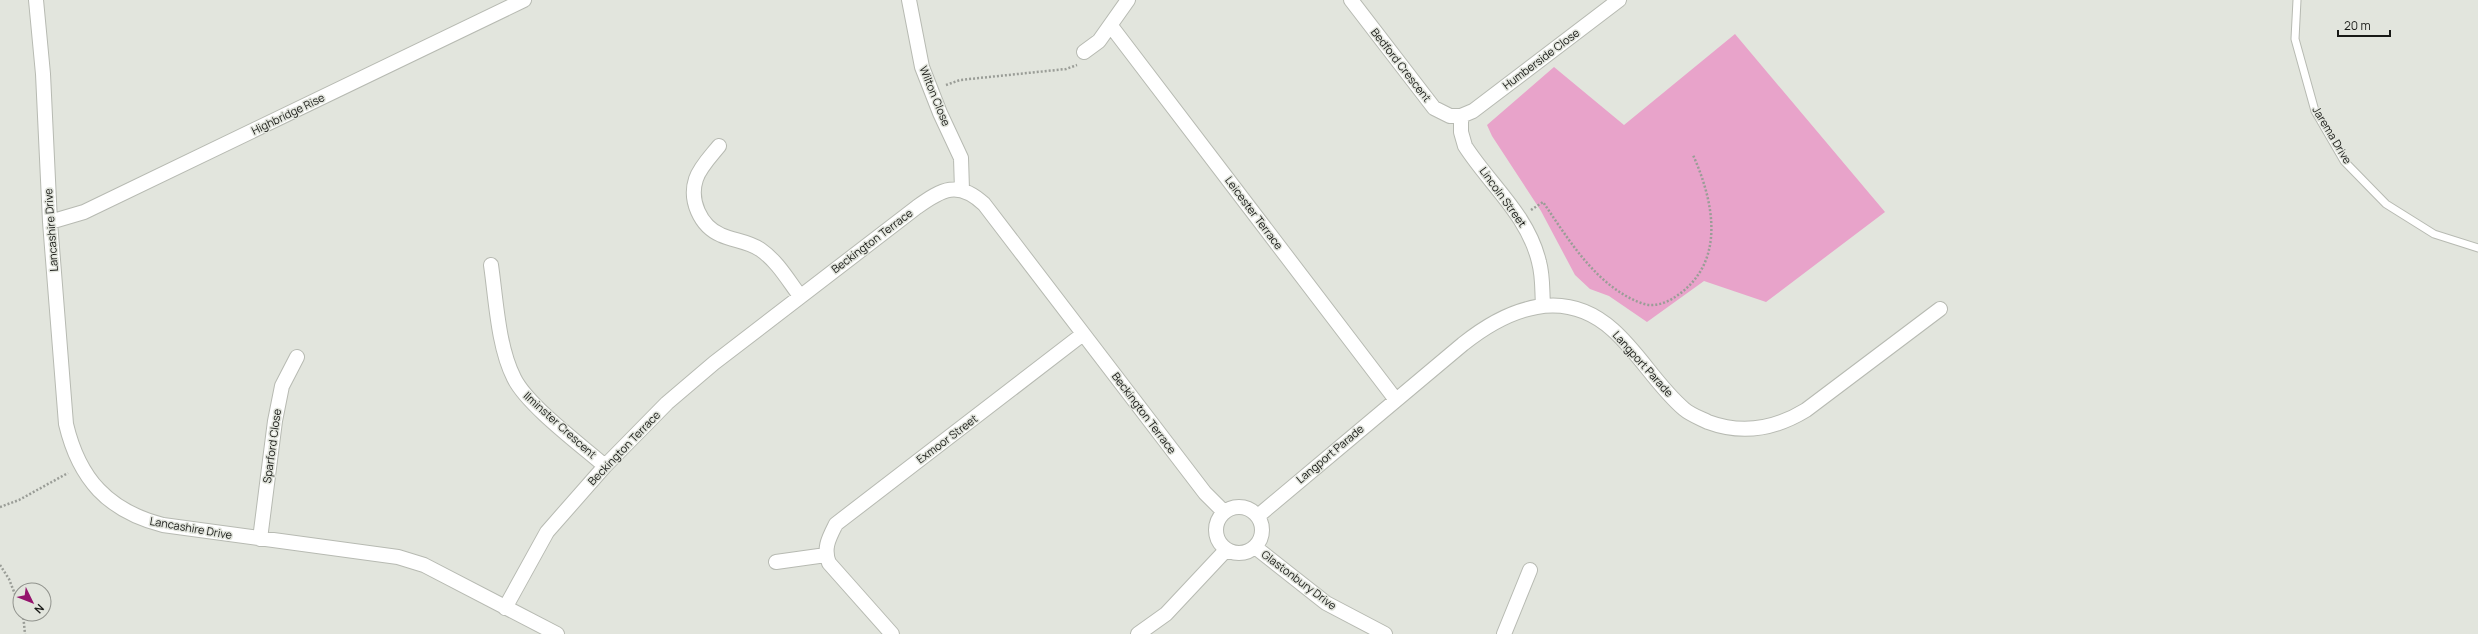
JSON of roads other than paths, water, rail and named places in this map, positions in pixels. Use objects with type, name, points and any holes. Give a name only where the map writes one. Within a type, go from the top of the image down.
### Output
[{"type":"street","name":"Lancashire Drive","points":[[36,0],[43,74],[50,222],[66,424],[71,445],[81,468],[100,492],[118,508],[146,520],[181,528],[398,557],[424,565],[558,634]]},
{"type":"street","name":"Highbridge Rise","points":[[50,222],[84,212],[524,0]]},
{"type":"street","name":"Wilton Close","points":[[909,0],[918,48],[931,91],[961,158],[962,190]]},
{"type":"street","points":[[1084,52],[1099,41],[1128,0]]},
{"type":"street","name":"Bedford Crescent","points":[[1351,0],[1434,108],[1450,116],[1461,116]]},
{"type":"street","name":"Humberside Close","points":[[1461,116],[1486,101],[1619,0]]},
{"type":"street","name":"Leicester Terrace","points":[[1111,26],[1396,400]]},
{"type":"street","name":"Lincoln Street","points":[[1461,116],[1461,132],[1465,146],[1521,217],[1530,236],[1540,263],[1543,305]]},
{"type":"street","points":[[719,146],[696,178],[694,191],[697,211],[715,232],[745,242],[762,251],[785,275],[800,296]]},
{"type":"street","name":"Beckington Terrace","points":[[505,608],[547,532],[605,466],[691,381],[800,296],[936,194],[952,188],[973,194],[984,204],[1205,493],[1224,512]]},
{"type":"street","name":"Ilminster Crescent","points":[[491,265],[504,352],[514,378],[524,394],[605,466]]},
{"type":"street","name":"Langport Parade","points":[[1258,516],[1484,327],[1508,314],[1543,305],[1576,310],[1603,322],[1632,350],[1685,410],[1716,424],[1739,430],[1773,426],[1795,417],[1940,310]]},
{"type":"street","name":"Exmoor Street","points":[[826,555],[830,535],[841,520],[1084,334]]},
{"type":"street","name":"Sparford Close","points":[[260,539],[282,386],[297,357]]},
{"type":"street","points":[[1241,506],[1250,509],[1258,516],[1262,525],[1262,533],[1255,547],[1242,553],[1226,550],[1218,541],[1216,524],[1224,512],[1241,506]]},
{"type":"street","name":"Glastonbury Drive","points":[[1255,547],[1326,603],[1385,634]]},
{"type":"street","points":[[1138,634],[1166,614],[1226,550]]},
{"type":"street","points":[[776,562],[826,555],[836,573],[892,634]]},
{"type":"street","points":[[1504,634],[1530,570]]},
{"type":"lane","name":"Jarema Drive","points":[[2297,0],[2295,39],[2314,111],[2344,161],[2386,204],[2434,234],[2478,248]]}]
